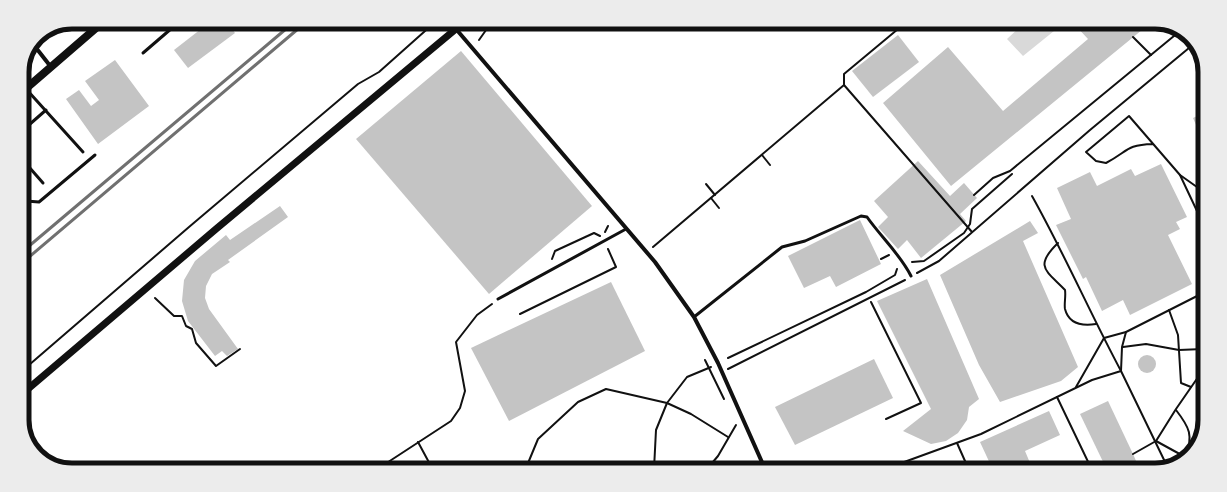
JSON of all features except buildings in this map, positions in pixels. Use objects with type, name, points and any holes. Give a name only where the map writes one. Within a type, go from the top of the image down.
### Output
[{"type":"main road","points":[[29,86],[95,29]]},
{"type":"street","points":[[29,388],[216,229],[456,29],[654,262],[694,317],[722,372],[762,463]]},
{"type":"street","points":[[36,48],[51,67]]},
{"type":"lane","points":[[142,53],[171,29]]},
{"type":"lane","points":[[29,95],[46,110],[83,152]]},
{"type":"lane","points":[[29,125],[46,110]]},
{"type":"lane","points":[[29,201],[39,202],[95,155]]},
{"type":"lane","points":[[29,167],[43,183]]},
{"type":"lane","points":[[694,317],[782,247],[805,241],[861,216],[867,217],[906,266],[910,276]]},
{"type":"lane","points":[[498,299],[626,229]]},
{"type":"path","points":[[29,365],[358,84],[379,72],[427,29]]},
{"type":"path","points":[[479,40],[487,29]]},
{"type":"path","points":[[898,29],[844,74],[844,85],[972,233]]},
{"type":"path","points":[[974,195],[992,178],[1010,171],[1176,35]]},
{"type":"path","points":[[1133,37],[1151,56]]},
{"type":"path","points":[[722,372],[939,262],[1090,130],[1190,47]]},
{"type":"path","points":[[653,247],[844,85]]},
{"type":"path","points":[[1153,144],[1138,145],[1128,148],[1106,163],[1096,161],[1086,152],[1129,116],[1180,175],[1198,188]]},
{"type":"path","points":[[762,155],[770,165]]},
{"type":"path","points":[[908,257],[913,263],[924,261],[964,233],[970,224],[972,209],[1014,175],[1010,171]]},
{"type":"path","points":[[1180,175],[1198,215]]},
{"type":"path","points":[[706,184],[715,195]]},
{"type":"path","points":[[1032,196],[1058,242],[1096,324],[1121,371],[1165,462]]},
{"type":"path","points":[[711,198],[719,208]]},
{"type":"path","points":[[552,259],[555,251],[594,233],[599,236],[608,226]]},
{"type":"path","points":[[1058,242],[1049,251],[1045,259],[1045,269],[1051,278],[1065,290],[1065,309],[1068,317],[1075,324],[1086,326],[1096,324]]},
{"type":"path","points":[[520,314],[616,267],[608,249]]},
{"type":"path","points":[[881,259],[890,255],[892,258]]},
{"type":"path","points":[[728,358],[866,292],[895,275],[897,272],[896,264]]},
{"type":"path","points":[[1075,388],[1104,338],[1126,332],[1198,295]]},
{"type":"path","points":[[155,298],[174,316],[182,316],[186,326],[192,329],[196,343],[216,366],[240,349]]},
{"type":"path","points":[[386,463],[450,421],[460,408],[465,391],[456,342],[477,315],[498,299]]},
{"type":"path","points":[[872,302],[921,403],[886,419]]},
{"type":"path","points":[[1169,310],[1178,334],[1179,376],[1181,382],[1191,387]]},
{"type":"path","points":[[1121,371],[1122,347],[1126,332]]},
{"type":"path","points":[[1122,347],[1146,344],[1179,350],[1198,349]]},
{"type":"path","points":[[705,360],[726,403]]},
{"type":"path","points":[[654,463],[656,430],[668,403],[687,377],[718,364]]},
{"type":"path","points":[[902,463],[981,434],[1092,380],[1121,371]]},
{"type":"path","points":[[1133,454],[1156,441],[1198,377]]},
{"type":"path","points":[[528,463],[538,439],[578,402],[606,389],[668,403],[691,414],[728,437]]},
{"type":"path","points":[[1057,397],[1089,463]]},
{"type":"path","points":[[1176,409],[1187,424],[1190,434],[1188,447]]},
{"type":"path","points":[[712,463],[742,418]]},
{"type":"path","points":[[734,421],[736,426]]},
{"type":"path","points":[[1156,441],[1180,454]]},
{"type":"path","points":[[418,442],[429,463]]},
{"type":"path","points":[[957,443],[966,463]]},
{"type":"shaded area","points":[[1018,29],[1053,29],[1054,31],[1023,56],[1007,39]]},
{"type":"railway","points":[[29,246],[286,29]]},
{"type":"railway","points":[[29,257],[298,29]]}]
